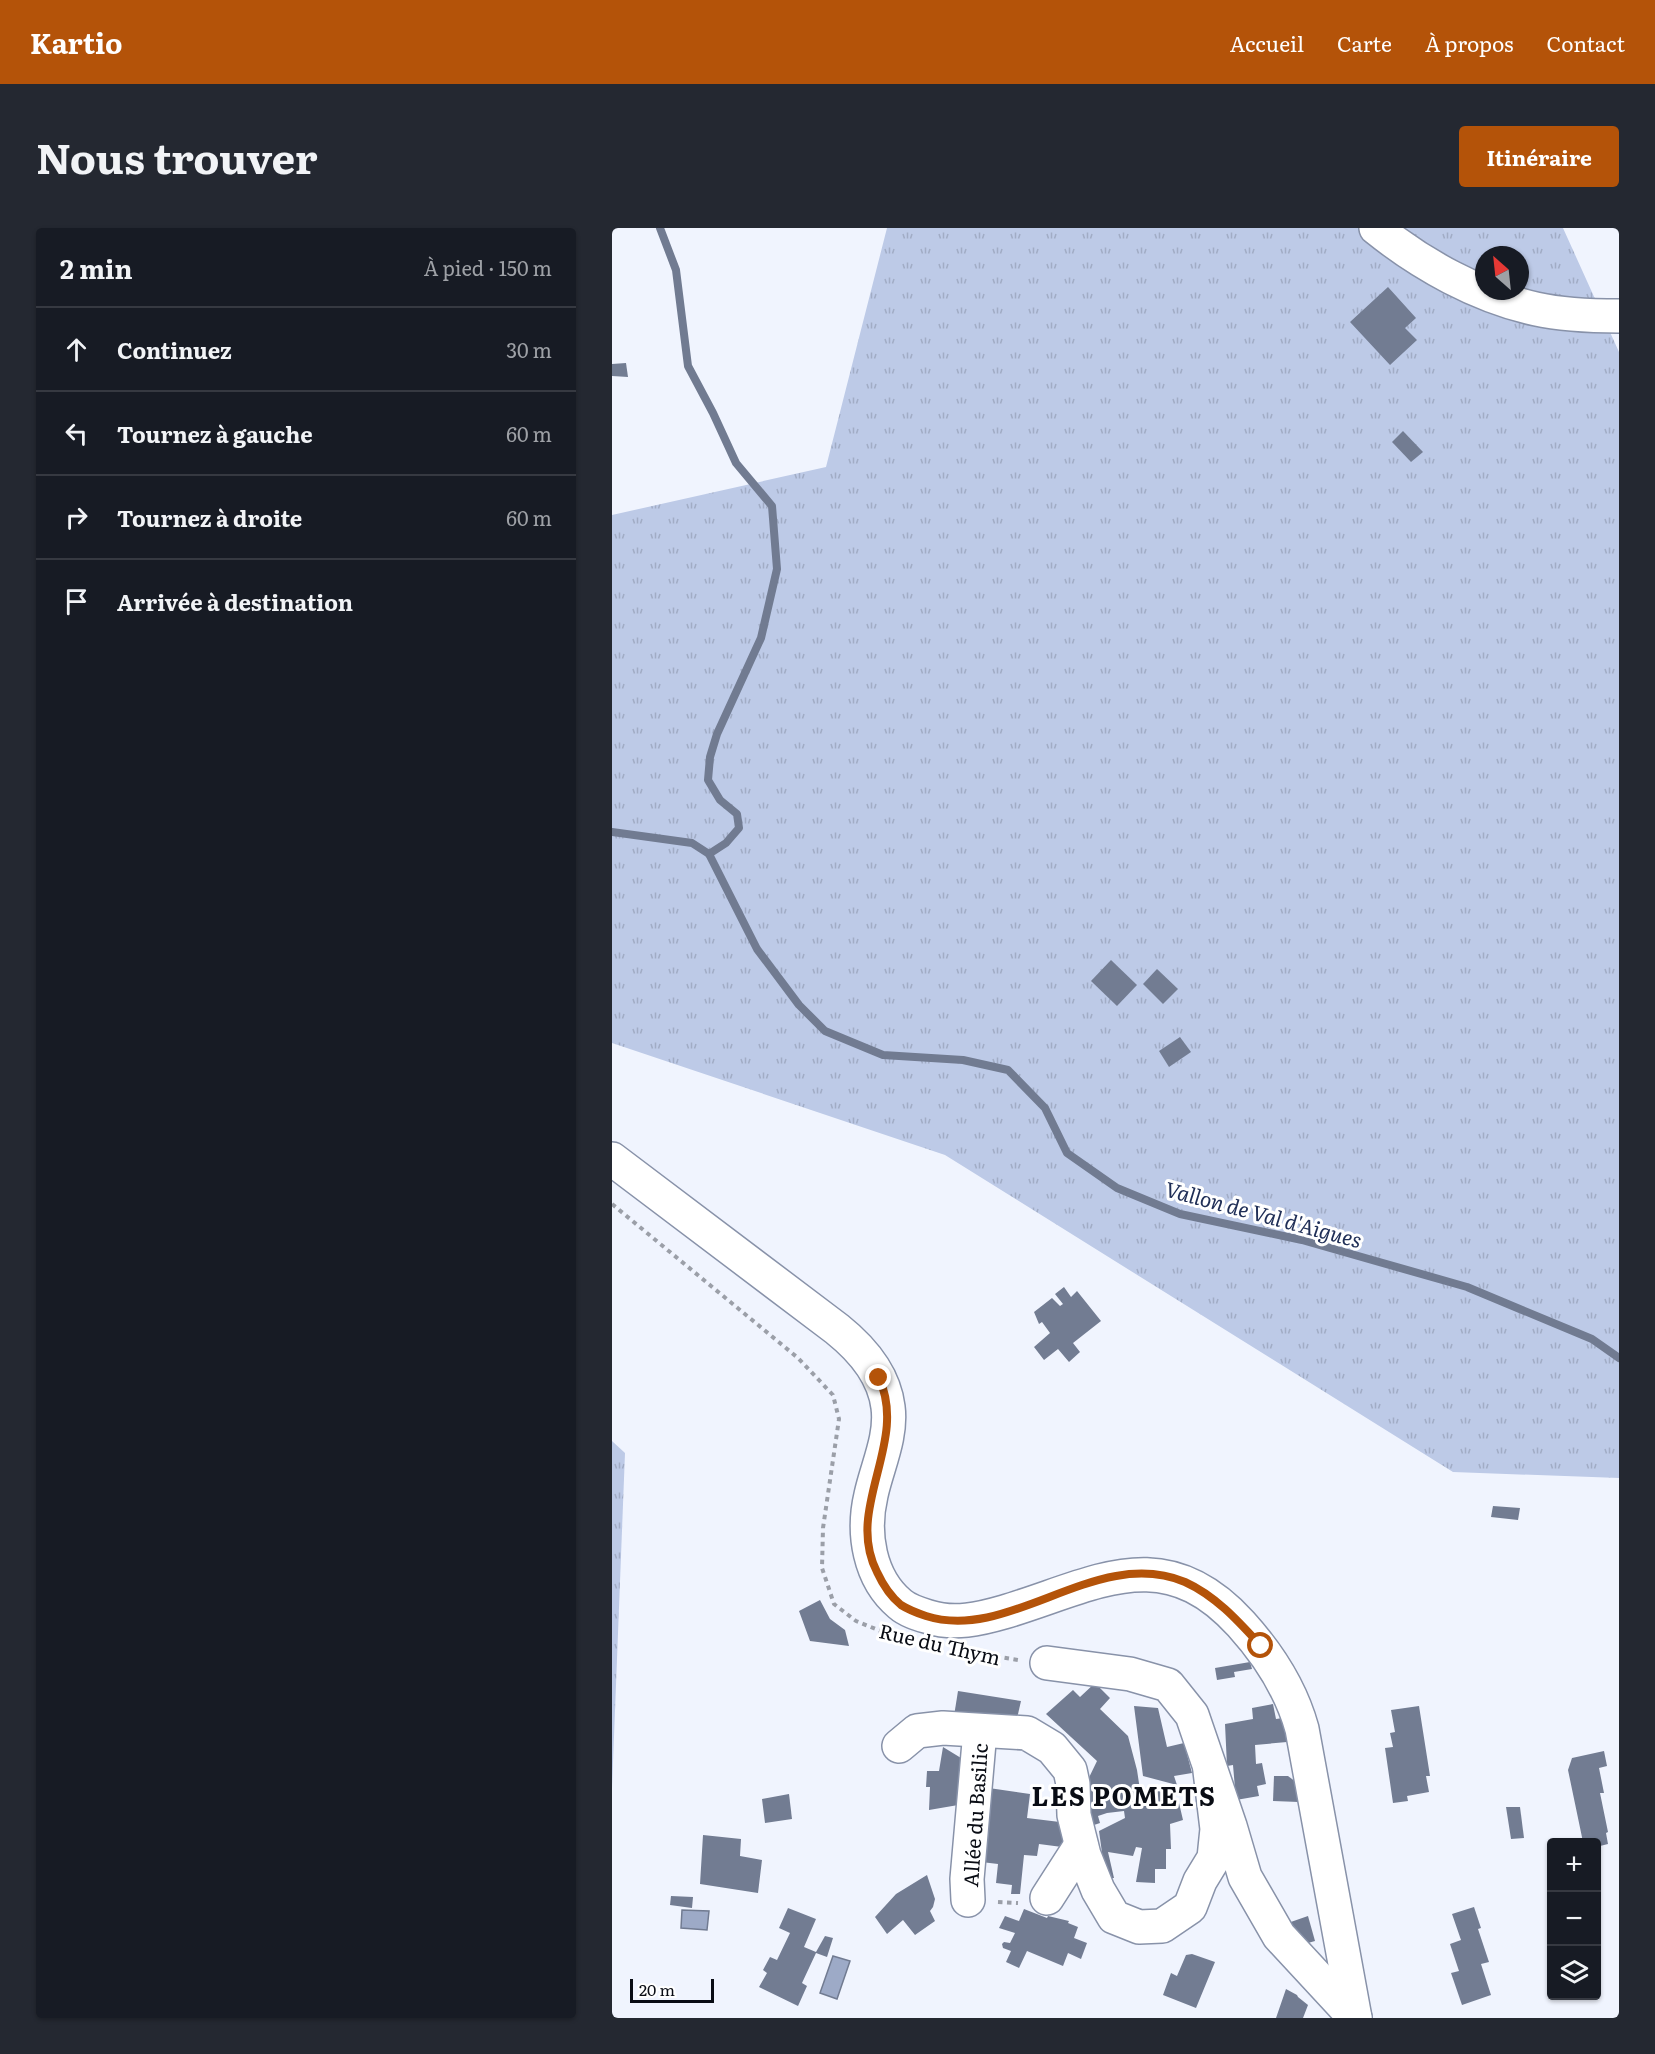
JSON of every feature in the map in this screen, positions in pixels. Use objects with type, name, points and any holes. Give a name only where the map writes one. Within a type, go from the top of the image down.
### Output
[{"type":"street","points":[[1376,228],[1453,278],[1511,302],[1539,309],[1619,316]]},
{"type":"street","points":[[612,1159],[837,1329],[866,1356],[882,1386],[888,1407],[888,1420],[877,1478],[867,1517],[868,1541],[874,1567],[880,1579],[900,1604],[909,1610],[934,1618],[947,1621],[967,1620],[1006,1611],[1109,1578],[1137,1574],[1158,1575],[1186,1583],[1211,1598],[1226,1609],[1261,1646],[1290,1694],[1302,1729],[1355,2018]]},
{"type":"street","points":[[1047,1664],[1130,1674],[1168,1685],[1192,1715],[1245,1876],[1273,1926],[1279,1936],[1355,2018]]},
{"type":"street","points":[[899,1746],[917,1731],[943,1728],[1028,1733],[1052,1748],[1070,1770],[1074,1815],[1098,1890],[1114,1917],[1139,1927],[1162,1926],[1190,1907],[1200,1881],[1214,1858],[1217,1829],[1210,1771]]},
{"type":"street","name":"Allée du Basilic","points":[[968,1900],[967,1879],[980,1731]]},
{"type":"street","points":[[1047,1898],[1082,1845]]},
{"type":"path","name":"Rue du Thym","points":[[612,1204],[798,1358],[834,1395],[839,1419],[823,1528],[822,1568],[834,1604],[856,1621],[886,1633]]},
{"type":"path","name":"Rue du Thym","points":[[961,1651],[1047,1664]]},
{"type":"path","name":"Allée du Basilic","points":[[968,1900],[1021,1904],[1047,1898]]},
{"type":"green space","points":[[887,228],[1563,228],[1619,352],[1619,1478],[1453,1472],[945,1155],[612,1043],[612,515],[826,467]]},
{"type":"green space","points":[[612,1441],[625,1453],[612,1788]]},
{"type":"shaded area","points":[[682,1910],[709,1911],[707,1930],[681,1928]]},
{"type":"shaded area","points":[[833,1956],[850,1961],[837,1999],[820,1993]]},
{"type":"building","points":[[1388,287],[1416,318],[1405,328],[1417,340],[1390,365],[1350,322]]},
{"type":"building","points":[[626,363],[628,377],[612,376],[612,364]]},
{"type":"building","points":[[1403,431],[1423,452],[1411,462],[1392,442]]},
{"type":"building","points":[[1111,960],[1137,985],[1117,1006],[1091,981]]},
{"type":"building","points":[[1157,969],[1178,989],[1163,1004],[1143,984]]},
{"type":"building","points":[[1180,1037],[1191,1052],[1169,1067],[1159,1051]]},
{"type":"building","points":[[1064,1287],[1071,1297],[1077,1291],[1101,1321],[1073,1343],[1080,1352],[1069,1362],[1058,1349],[1044,1360],[1034,1347],[1050,1333],[1042,1322],[1039,1324],[1034,1312],[1052,1298],[1060,1306],[1063,1304],[1055,1294]]},
{"type":"building","points":[[1493,1506],[1520,1508],[1518,1520],[1491,1517]]},
{"type":"building","points":[[820,1600],[830,1619],[845,1630],[849,1646],[810,1641],[799,1611]]},
{"type":"building","points":[[1250,1662],[1252,1669],[1234,1672],[1235,1677],[1217,1680],[1215,1668]]},
{"type":"building","points":[[1095,1683],[1110,1698],[1100,1709],[1128,1736],[1140,1790],[1166,1789],[1169,1805],[1179,1803],[1183,1820],[1170,1824],[1171,1849],[1166,1849],[1166,1869],[1155,1869],[1155,1883],[1136,1882],[1142,1848],[1136,1847],[1133,1856],[1108,1852],[1114,1878],[1103,1878],[1099,1831],[1125,1818],[1124,1811],[1098,1816],[1100,1823],[1085,1828],[1083,1790],[1097,1761],[1046,1714],[1073,1690],[1080,1697]]},
{"type":"building","points":[[958,1691],[1021,1701],[1015,1727],[954,1716]]},
{"type":"building","points":[[1273,1704],[1276,1719],[1283,1718],[1287,1742],[1255,1745],[1256,1764],[1262,1763],[1266,1784],[1257,1786],[1259,1796],[1236,1800],[1233,1765],[1227,1766],[1225,1724],[1253,1719],[1252,1708]]},
{"type":"building","points":[[1134,1706],[1158,1708],[1167,1747],[1184,1743],[1192,1773],[1174,1776],[1177,1785],[1143,1776]]},
{"type":"building","points":[[1419,1706],[1430,1776],[1426,1776],[1429,1792],[1407,1796],[1408,1801],[1393,1803],[1385,1748],[1393,1747],[1390,1733],[1395,1732],[1391,1710]]},
{"type":"building","points":[[943,1747],[961,1758],[960,1765],[966,1765],[964,1804],[929,1810],[930,1787],[926,1787],[927,1771],[939,1771]]},
{"type":"building","points":[[1604,1751],[1607,1766],[1599,1768],[1604,1793],[1600,1793],[1608,1832],[1606,1833],[1608,1844],[1601,1846],[1601,1838],[1582,1838],[1568,1770],[1572,1758]]},
{"type":"building","points":[[1274,1776],[1288,1776],[1296,1782],[1299,1802],[1273,1801]]},
{"type":"building","points":[[982,1787],[1030,1794],[1027,1818],[1068,1823],[1067,1836],[1062,1847],[1039,1844],[1037,1856],[1024,1855],[1020,1894],[1011,1894],[1012,1885],[996,1883],[998,1864],[973,1861]]},
{"type":"building","points":[[789,1794],[792,1819],[765,1823],[762,1799]]},
{"type":"building","points":[[1506,1807],[1520,1807],[1524,1838],[1511,1839]]},
{"type":"building","points":[[703,1835],[741,1839],[740,1856],[762,1860],[758,1893],[700,1884]]},
{"type":"building","points":[[927,1875],[935,1899],[930,1911],[935,1921],[915,1935],[903,1920],[887,1934],[875,1917],[896,1894]]},
{"type":"building","points":[[671,1896],[693,1897],[692,1908],[670,1905]]},
{"type":"building","points":[[1474,1907],[1481,1928],[1478,1929],[1489,1962],[1481,1964],[1491,1995],[1462,2005],[1451,1973],[1459,1971],[1450,1944],[1461,1940],[1452,1914]]},
{"type":"building","points":[[788,1908],[816,1919],[804,1947],[816,1952],[825,1936],[833,1938],[827,1957],[816,1953],[802,1983],[807,1986],[798,2006],[759,1987],[767,1973],[763,1970],[770,1957],[777,1960],[790,1933],[779,1928]]},
{"type":"building","points":[[1024,1909],[1047,1918],[1048,1916],[1069,1921],[1068,1923],[1078,1927],[1074,1938],[1087,1943],[1081,1959],[1068,1953],[1063,1966],[1027,1951],[1019,1968],[1006,1962],[1011,1951],[1003,1948],[1002,1944],[1010,1943],[1015,1933],[999,1928],[1005,1916],[1019,1921]]},
{"type":"building","points":[[1308,1916],[1315,1941],[1294,1947],[1285,1924]]},
{"type":"building","points":[[1192,1954],[1215,1962],[1196,2008],[1163,1995],[1171,1973],[1177,1976],[1186,1955]]},
{"type":"building","points":[[1286,1989],[1308,2005],[1303,2018],[1276,2018]]},
{"type":"waterway","points":[[660,228],[676,270],[688,366],[736,463],[772,506],[777,569],[761,638],[717,734],[710,757],[708,780],[720,800],[737,814],[739,828],[726,843],[709,854]]},
{"type":"waterway","name":"Vallon de Val d'Aigues","points":[[612,832],[692,843],[709,854],[757,949],[799,1005],[825,1031],[883,1055],[963,1060],[1008,1070],[1045,1108],[1067,1153],[1117,1188],[1180,1214],[1302,1240],[1467,1287],[1592,1339],[1619,1358]]},
{"type":"district","name":"LES POMETS","points":[[1124,1794]]},
{"type":"route","points":[[879,1378],[886,1397],[888,1420],[867,1517],[868,1541],[874,1567],[880,1579],[900,1604],[909,1610],[934,1618],[960,1621],[990,1616],[1102,1579],[1143,1573],[1186,1583],[1211,1598],[1238,1620],[1261,1646]]}]
